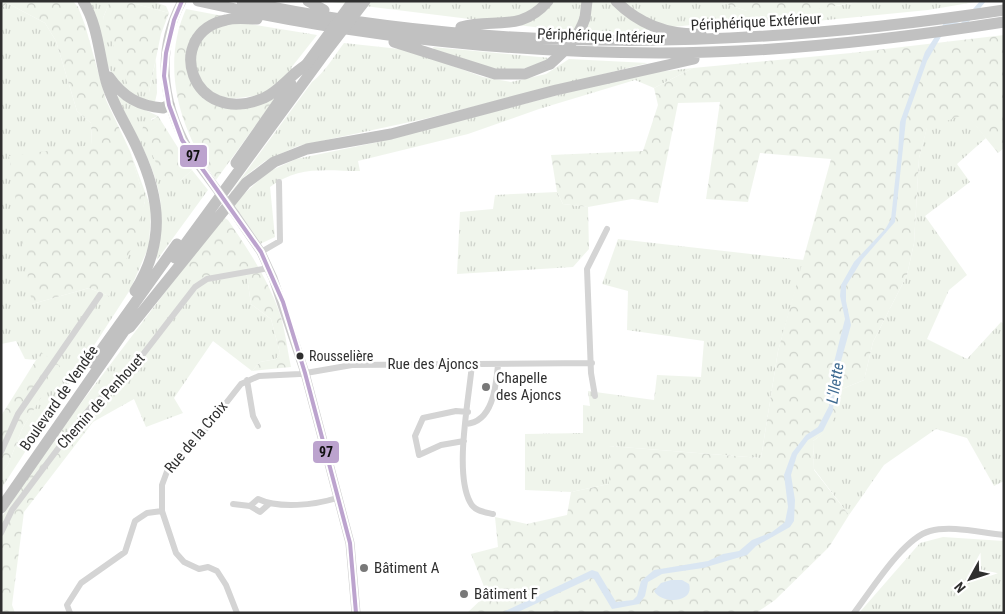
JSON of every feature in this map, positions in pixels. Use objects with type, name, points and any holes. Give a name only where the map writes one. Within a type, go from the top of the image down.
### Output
[{"type":"highway","points":[[84,1],[94,25],[112,97],[148,174],[157,212],[156,237],[152,258],[141,280],[120,313],[122,327]]},
{"type":"highway","name":"Périphérique Intérieur","points":[[198,1],[265,16],[385,35],[465,44],[589,52],[659,53],[757,50],[828,45],[1004,22]]},
{"type":"highway","name":"Périphérique Extérieur","points":[[242,1],[382,25],[537,40],[659,42],[731,40],[825,33],[1004,10]]},
{"type":"highway","points":[[277,1],[324,10],[534,34],[537,40]]},
{"type":"highway","points":[[308,1],[324,10]]},
{"type":"highway","points":[[122,327],[236,162],[353,1]]},
{"type":"highway","points":[[135,308],[323,53],[358,1]]},
{"type":"highway","points":[[236,162],[365,1]]},
{"type":"highway","points":[[460,27],[514,22],[533,14],[548,1]]},
{"type":"highway","points":[[385,35],[396,42],[495,74],[525,74],[550,64],[565,51],[578,34],[585,18],[587,1]]},
{"type":"highway","points":[[616,1],[641,21],[663,30],[694,34],[718,34],[731,40]]},
{"type":"highway","points":[[265,16],[256,19],[225,20],[215,24],[200,36],[192,49],[190,62],[193,76],[202,90],[210,97],[224,103],[254,101],[277,90],[306,65]]},
{"type":"highway","points":[[122,327],[130,327],[246,183],[265,167],[286,156],[307,149],[391,134],[488,107],[673,62],[746,56],[757,50]]},
{"type":"highway","points":[[104,69],[118,89],[128,98],[141,105],[152,107],[164,108],[169,105]]},
{"type":"highway","name":"Boulevard de Vendée","points":[[1,498],[60,410],[122,327]]},
{"type":"highway","name":"Boulevard de Vendée","points":[[1,508],[122,327]]},
{"type":"street","points":[[182,1],[174,20],[167,47],[164,76],[169,105],[182,140],[261,252],[283,302],[305,374],[350,543],[356,613]]},
{"type":"street","points":[[261,252],[280,241],[279,182]]},
{"type":"street","points":[[595,396],[591,372],[587,269],[606,230]]},
{"type":"street","name":"Chemin de Penhouet","points":[[1,533],[12,510],[70,432],[92,406],[127,375],[195,287],[207,279],[268,268]]},
{"type":"street","points":[[1,452],[18,414],[100,295]]},
{"type":"street","points":[[472,364],[462,469],[470,503],[480,512],[493,514]]},
{"type":"street","name":"Rue des Ajoncs","points":[[305,374],[352,365],[592,364]]},
{"type":"street","points":[[466,424],[481,418],[488,410],[497,378],[498,365]]},
{"type":"street","points":[[258,426],[253,416],[247,380],[259,376],[305,374]]},
{"type":"street","name":"Rue de la Croix","points":[[237,613],[226,584],[217,571],[208,567],[199,569],[184,562],[176,553],[162,511],[162,485],[168,466],[201,435],[232,394],[247,380]]},
{"type":"street","points":[[464,441],[441,445],[419,455],[415,436],[423,418],[456,411],[468,412]]},
{"type":"street","points":[[250,506],[258,499],[269,504],[302,504],[337,498]]},
{"type":"street","points":[[233,504],[250,506],[260,512],[269,504]]},
{"type":"street","points":[[70,613],[67,605],[81,583],[124,552],[135,521],[147,512],[162,511]]},
{"type":"street","points":[[854,613],[906,547],[924,533],[948,530],[1004,535]]},
{"type":"green space","points":[[1,1],[73,1],[78,7],[85,25],[106,100],[130,151],[145,201],[135,241],[109,296],[89,288],[32,304],[9,156],[92,145],[91,123],[77,111],[56,41],[45,23],[7,3],[1,9]]},
{"type":"green space","points":[[86,1],[110,1],[103,18],[149,92],[156,59],[157,93],[155,102],[136,97],[125,90],[116,80],[103,55]]},
{"type":"green space","points":[[110,1],[125,1],[169,13],[161,34],[149,92],[130,91],[103,18]]},
{"type":"green space","points":[[125,1],[152,1],[166,6],[169,13]]},
{"type":"green space","points":[[324,1],[717,1],[747,11],[837,6],[863,1],[981,1],[928,10],[766,26],[691,25],[621,33],[550,29]]},
{"type":"green space","points":[[717,1],[863,1],[785,15],[747,11]]},
{"type":"green space","points":[[7,3],[45,23],[56,41],[77,111],[91,123],[92,145],[32,304],[89,288],[109,296],[145,202],[130,151],[151,208],[149,246],[130,290],[1,489],[1,474],[8,465],[22,429],[59,366],[41,353],[36,360],[25,359],[16,341],[1,344],[1,9]]},
{"type":"green space","points":[[186,9],[223,16],[207,22],[196,33],[186,55],[188,71],[220,106],[276,97],[216,180],[192,141],[178,98],[175,76],[175,53],[178,31]]},
{"type":"green space","points":[[238,22],[317,35],[291,68],[293,70],[262,95],[230,99],[209,92],[202,83],[193,62],[196,49],[205,36],[217,27]]},
{"type":"green space","points":[[1004,35],[1004,148],[998,153],[966,114],[927,128],[919,158],[914,243],[907,275],[873,342],[864,380],[842,389],[834,419],[826,431],[813,441],[814,470],[849,515],[829,547],[775,600],[756,613],[467,613],[487,594],[471,554],[498,547],[495,517],[527,524],[567,515],[571,492],[609,484],[609,446],[761,458],[778,351],[831,159],[760,153],[748,202],[706,199],[720,102],[678,103],[658,203],[632,199],[588,207],[563,204],[557,192],[551,155],[643,151],[658,105],[654,88],[693,68],[851,53]]},
{"type":"green space","points":[[344,43],[409,50],[483,77],[511,82],[546,74],[569,59],[648,63],[424,119],[298,146],[265,161],[244,177],[229,195],[312,82],[325,69]]},
{"type":"green space","points":[[433,47],[550,58],[535,65],[506,70],[478,65],[434,50]]},
{"type":"green space","points":[[693,68],[654,88],[635,80],[539,109],[468,134],[358,161],[360,171],[324,170],[292,175],[270,187],[275,237],[260,244],[233,204],[268,172],[296,159],[378,142],[638,74]]},
{"type":"green space","points":[[115,94],[158,116],[151,119],[180,181],[192,170],[208,190],[157,260],[161,206],[157,185],[141,144]]},
{"type":"green space","points":[[966,113],[986,138],[957,164],[970,182],[925,216],[967,275],[949,290],[927,339],[967,359],[1001,322],[1004,324],[1004,481],[994,486],[967,438],[936,429],[884,465],[849,515],[814,469],[813,441],[825,431],[833,418],[839,404],[842,389],[864,380],[873,342],[907,275],[914,243],[919,158],[927,127]]},
{"type":"green space","points":[[158,116],[192,170],[180,181],[169,181],[159,169],[142,133],[143,126]]},
{"type":"green space","points":[[557,192],[563,204],[588,207],[589,249],[573,267],[457,274],[460,212],[493,209],[495,195]]},
{"type":"green space","points":[[223,217],[228,220],[250,253],[274,299],[283,324],[291,367],[252,371],[260,362],[276,359],[280,353],[271,319],[251,304],[246,270],[199,278],[185,266]]},
{"type":"green space","points":[[618,239],[804,260],[778,351],[761,458],[609,446],[609,484],[571,492],[525,490],[525,434],[583,433],[583,405],[590,406],[588,391],[654,400],[657,375],[701,377],[704,341],[627,330],[628,291],[602,284]]},
{"type":"green space","points":[[185,266],[246,270],[251,304],[271,319],[280,353],[276,359],[260,362],[252,371],[213,341],[174,398],[183,413],[146,427],[134,399],[93,422],[86,419],[63,447],[53,440]]},
{"type":"green space","points":[[41,352],[60,366],[22,429],[8,465],[1,474],[1,416]]},
{"type":"green space","points":[[86,419],[93,422],[24,512],[12,605],[15,613],[1,613],[1,518],[53,440],[63,446]]},
{"type":"green space","points":[[943,537],[1004,541],[1004,613],[859,613],[920,543]]},
{"type":"water","name":"L'Ilette","points":[[980,1],[986,1],[963,29],[942,35],[927,61],[906,120],[895,222],[862,260],[846,286],[846,301],[851,325],[835,383],[833,411],[823,431],[808,440],[797,455],[791,475],[795,500],[794,521],[790,527],[756,546],[747,555],[703,568],[662,574],[648,582],[645,596],[639,604],[612,609],[594,579],[591,578],[516,613],[501,613],[592,570],[598,572],[616,602],[633,600],[637,596],[641,581],[654,570],[708,561],[723,554],[739,551],[752,540],[772,532],[785,522],[788,507],[784,475],[792,453],[806,435],[818,427],[829,406],[830,378],[845,319],[840,296],[841,285],[854,262],[886,228],[891,219],[900,122],[925,52],[946,20],[961,23]]},
{"type":"water","points":[[671,580],[682,580],[689,584],[690,590],[687,595],[677,600],[670,600],[658,595],[654,591],[661,583]]},
{"type":"transit line","name":"97","points":[[182,1],[174,20],[166,53],[164,76],[169,105],[182,140],[261,252],[283,302],[305,373],[350,543],[356,613]]},
{"type":"place","name":"Rousselière","points":[[300,356]]},
{"type":"place","name":"Chapelle des Ajoncs","points":[[486,387]]},
{"type":"place","name":"Bâtiment A","points":[[364,568]]},
{"type":"place","name":"Bâtiment F","points":[[464,594]]}]
